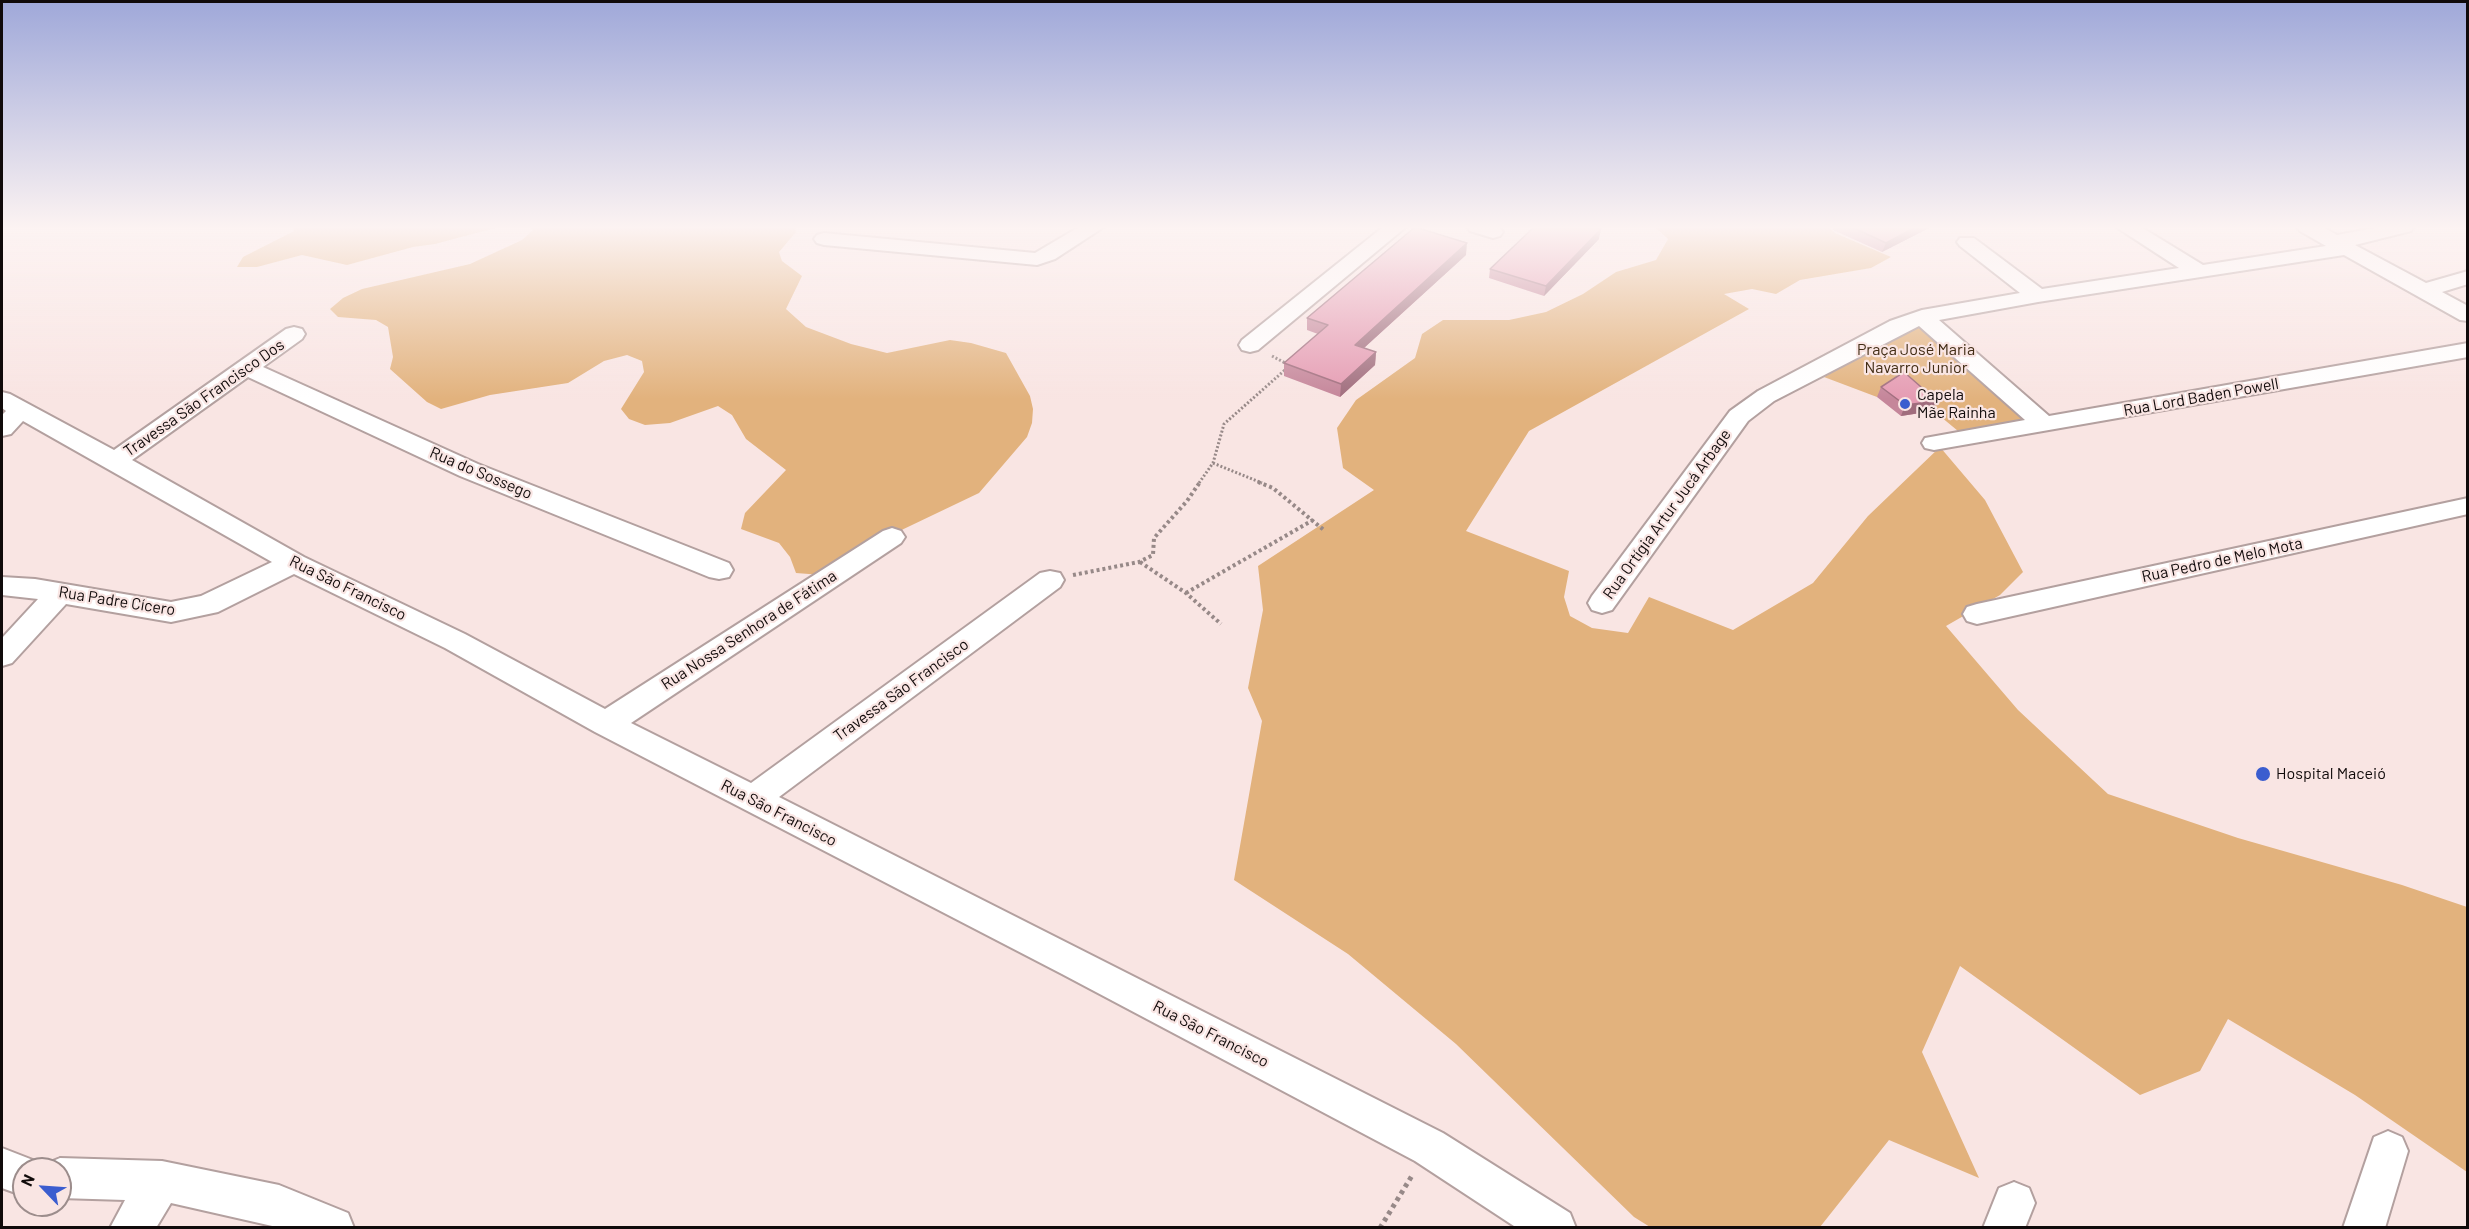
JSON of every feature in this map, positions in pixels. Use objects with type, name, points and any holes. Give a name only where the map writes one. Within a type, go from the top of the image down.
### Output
[{"type":"street","points":[[1250,345],[1325,284]]},
{"type":"street","points":[[2023,284],[2038,296]]},
{"type":"street","name":"Rua Ortígia Artur Jucá Arbage","points":[[1602,603],[1738,416],[1766,396],[1898,326],[1922,317],[2117,284]]},
{"type":"street","points":[[2412,284],[2468,315]]},
{"type":"street","points":[[2424,291],[2445,284]]},
{"type":"street","points":[[1922,317],[2044,424]]},
{"type":"street","name":"Travessa São Francisco Dos","points":[[116,460],[294,334]]},
{"type":"street","name":"Rua Lord Baden Powell","points":[[1934,442],[2468,350]]},
{"type":"street","name":"Rua do Sossego","points":[[247,368],[469,470],[719,570]]},
{"type":"street","points":[[2,429],[11,404]]},
{"type":"street","name":"Rua São Francisco","points":[[11,404],[116,460],[294,563],[455,641],[606,724],[1075,963],[1429,1147],[1555,1227]]},
{"type":"street","name":"Rua Pedro de Melo Mota","points":[[1977,614],[2468,506]]},
{"type":"street","name":"Rua Nossa Senhora de Fátima","points":[[606,724],[892,537]]},
{"type":"street","name":"Rua Padre Cícero","points":[[2,586],[60,593],[171,612],[185,611],[229,596],[294,563]]},
{"type":"street","name":"Travessa São Francisco","points":[[753,799],[1050,580]]},
{"type":"street","points":[[2,656],[60,593]]},
{"type":"street","points":[[2364,1227],[2388,1151]]},
{"type":"street","points":[[72,1178],[162,1181],[279,1206],[333,1227]]},
{"type":"street","points":[[131,1227],[162,1181]]},
{"type":"path","points":[[1050,580],[1139,562],[1154,555],[1154,538],[1187,501],[1213,463],[1224,424],[1291,365],[1250,345]]},
{"type":"path","points":[[1213,463],[1273,488],[1325,531]]},
{"type":"path","points":[[1186,593],[1314,520]]},
{"type":"path","points":[[1139,562],[1186,593],[1221,624]]},
{"type":"path","points":[[1380,1227],[1429,1147]]},
{"type":"green space","points":[[382,284],[798,284],[786,309],[806,327],[851,344],[887,353],[950,340],[971,343],[1006,353],[1030,396],[1033,409],[1032,423],[1027,437],[979,493],[866,547],[822,575],[796,573],[790,557],[779,543],[741,529],[745,513],[786,470],[746,439],[732,415],[718,406],[670,423],[645,425],[629,419],[621,409],[644,372],[642,361],[627,355],[604,361],[568,383],[490,395],[441,409],[427,402],[390,369],[393,357],[388,327],[376,320],[338,317],[330,309],[343,298],[362,289]]},
{"type":"green space","points":[[1597,284],[1793,284],[1776,294],[1752,289],[1724,294],[1749,309],[1529,431],[1466,531],[1569,571],[1564,597],[1570,616],[1592,628],[1628,633],[1649,597],[1733,630],[1813,583],[1868,516],[1940,447],[1985,500],[2023,572],[2000,595],[1946,626],[2018,710],[2108,794],[2238,838],[2402,885],[2467,907],[2467,1172],[2355,1095],[2228,1019],[2200,1071],[2140,1095],[1960,966],[1922,1052],[1979,1178],[1889,1140],[1820,1227],[1650,1227],[1634,1217],[1456,1044],[1348,954],[1234,880],[1262,721],[1248,688],[1263,610],[1258,566],[1374,490],[1343,468],[1337,428],[1356,400],[1415,358],[1422,334],[1443,320],[1509,320],[1546,312]]},
{"type":"green space","name":"Praça José Maria Navarro Junior","points":[[1920,323],[2025,419],[1958,431],[1900,383],[1877,397],[1824,377]]},
{"type":"building","points":[[1347,284],[1422,284],[1355,345],[1376,352],[1341,384],[1284,363],[1328,325],[1307,318]]},
{"type":"building","points":[[1904,372],[1937,401],[1905,405],[1881,387]]},
{"type":"place","name":"Capela Mãe Rainha","points":[[1905,404]]},
{"type":"place","name":"Hospital Maceió","points":[[2263,774]]}]
